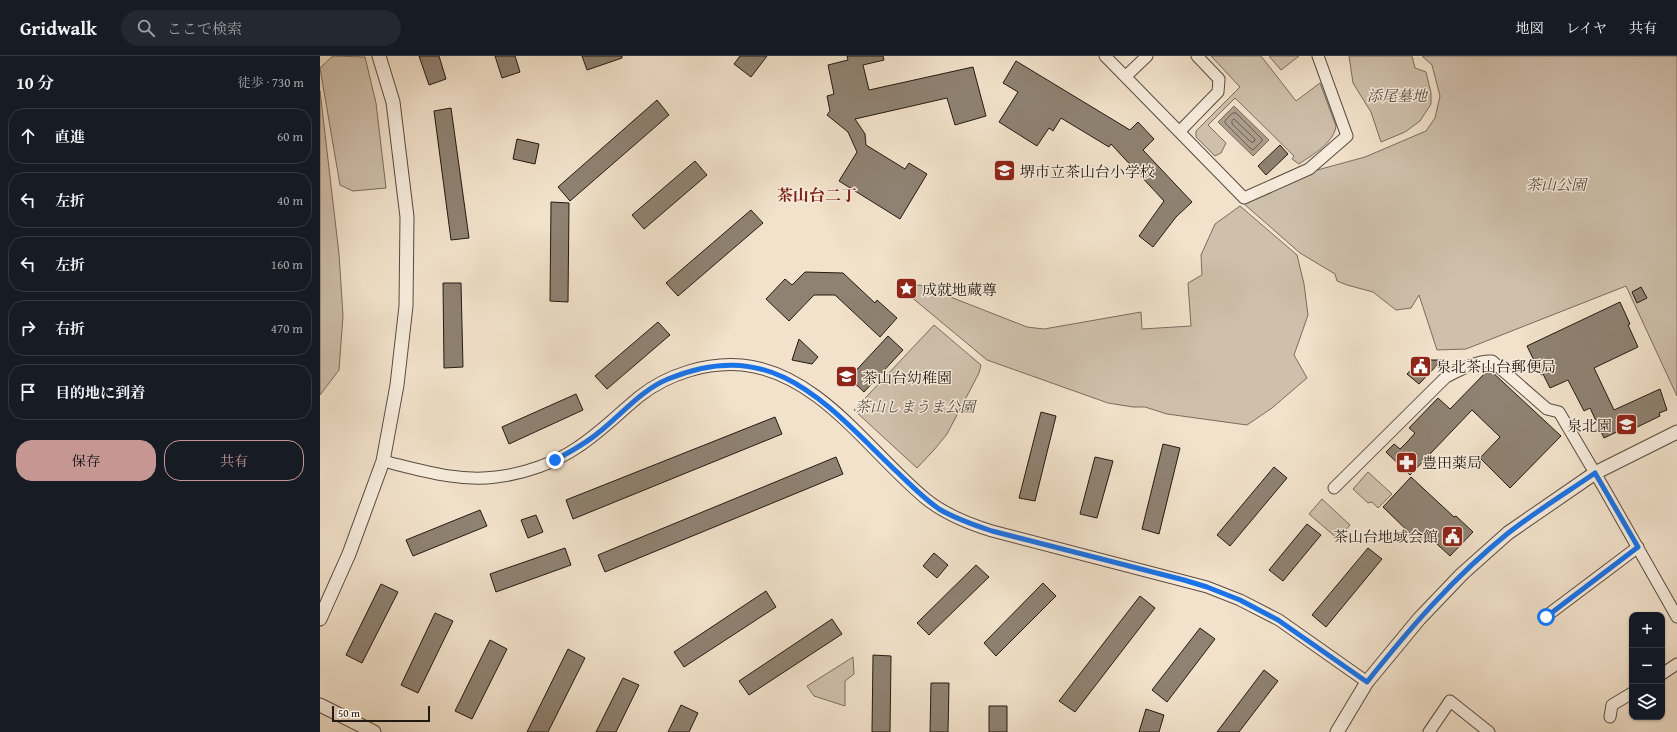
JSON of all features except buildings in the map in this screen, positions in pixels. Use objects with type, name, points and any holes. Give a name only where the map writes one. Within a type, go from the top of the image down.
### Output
[{"type":"street","points":[[320,619],[349,554],[383,460],[397,385],[406,306],[407,217],[393,102],[379,56]]},
{"type":"street","points":[[1105,56],[1244,198],[1309,169],[1348,136],[1318,56]]},
{"type":"street","points":[[1126,76],[1147,56]]},
{"type":"street","points":[[1180,131],[1218,92],[1220,85],[1220,79],[1197,56]]},
{"type":"street","points":[[1334,488],[1446,377],[1464,368],[1486,361],[1492,361],[1547,409],[1559,412],[1677,617]]},
{"type":"street","points":[[383,460],[447,476],[471,479],[497,477],[526,471],[555,460],[577,448],[599,432],[642,395],[666,380],[697,368],[719,365],[742,365],[762,369],[797,383],[821,399],[926,499],[954,517],[992,531],[1184,580],[1240,600],[1278,620],[1367,682]]},
{"type":"street","points":[[1337,732],[1367,682],[1419,619],[1462,574],[1508,533],[1595,473],[1677,432]]},
{"type":"street","points":[[1546,617],[1638,547]]},
{"type":"street","points":[[1665,672],[1677,664]]},
{"type":"street","points":[[1610,716],[1612,705],[1629,695]]},
{"type":"street","points":[[1429,732],[1450,701],[1489,732]]},
{"type":"street","points":[[320,705],[374,732]]},
{"type":"green space","points":[[333,56],[365,57],[376,103],[386,188],[353,191],[340,185],[320,68]]},
{"type":"green space","points":[[1211,56],[1261,56],[1296,101],[1320,83],[1336,126],[1331,138],[1316,153],[1299,164],[1292,159],[1294,156],[1235,98],[1208,125],[1226,143],[1221,153],[1215,156],[1196,137],[1196,131],[1240,87]]},
{"type":"green space","points":[[1269,56],[1299,56],[1281,70]]},
{"type":"green space","name":"添尾墓地","points":[[1349,56],[1412,56],[1415,68],[1426,72],[1431,93],[1431,104],[1420,121],[1405,132],[1381,142],[1371,112],[1353,83]]},
{"type":"green space","name":"茶山公園","points":[[1422,56],[1677,56],[1677,396],[1626,286],[1466,349],[1437,350],[1419,295],[1411,308],[1396,310],[1373,292],[1337,281],[1335,274],[1300,253],[1243,203],[1310,172],[1365,157],[1426,131],[1435,118],[1440,96],[1432,65]]},
{"type":"green space","points":[[320,91],[339,254],[343,316],[339,370],[320,395]]},
{"type":"green space","points":[[1240,206],[1297,255],[1304,284],[1308,315],[1294,355],[1307,378],[1272,408],[1247,425],[1167,414],[1145,407],[1133,407],[1108,403],[987,360],[910,296],[910,290],[913,286],[920,285],[1027,327],[1044,329],[1141,312],[1142,329],[1191,326],[1188,283],[1202,275],[1201,255],[1215,224]]},
{"type":"green space","name":"茶山しまうま公園","points":[[934,325],[981,365],[979,373],[947,434],[917,468],[854,410]]},
{"type":"green space","points":[[1368,472],[1392,494],[1378,508],[1372,502],[1368,503],[1353,489]]},
{"type":"green space","points":[[1322,499],[1350,525],[1338,539],[1309,514]]},
{"type":"green space","points":[[853,657],[854,674],[845,681],[845,706],[814,696],[807,686]]},
{"type":"water","points":[[1234,106],[1269,140],[1253,156],[1218,122]]},
{"type":"place","name":"堺市立茶山台小学校","points":[[1005,171]]},
{"type":"place","name":"成就地蔵尊","points":[[906,289]]},
{"type":"place","name":"泉北茶山台郵便局","points":[[1420,366]]},
{"type":"place","name":"茶山台幼稚園","points":[[846,377]]},
{"type":"place","name":"泉北園","points":[[1627,425]]},
{"type":"place","name":"豊田薬局","points":[[1406,462]]},
{"type":"place","name":"茶山台地域会館","points":[[1453,536]]},
{"type":"district","name":"茶山台二丁","points":[[817,195]]},
{"type":"route","points":[[555,460],[577,448],[599,432],[642,395],[666,380],[697,368],[719,365],[742,365],[762,369],[797,383],[821,399],[926,499],[954,517],[992,531],[1184,580],[1240,600],[1278,620],[1367,682],[1419,619],[1462,574],[1508,533],[1595,473],[1638,547],[1546,617]]}]
